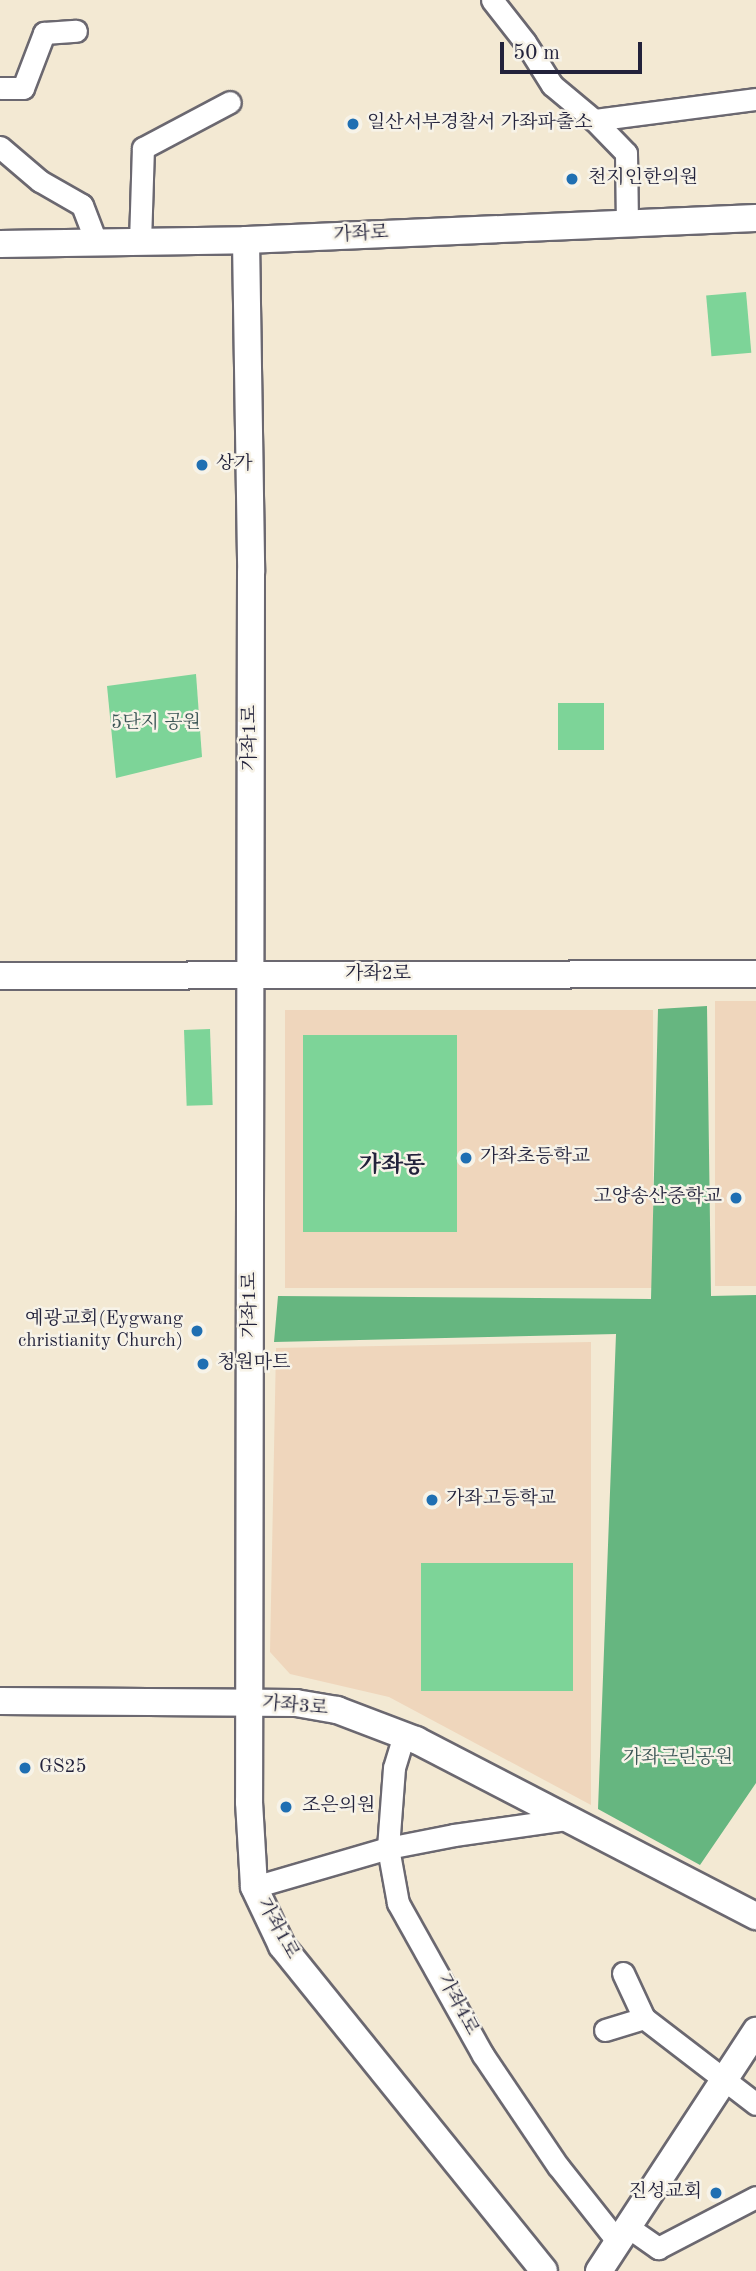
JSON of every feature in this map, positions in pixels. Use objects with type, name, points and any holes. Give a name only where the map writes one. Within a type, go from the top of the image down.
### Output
[{"type":"street","points":[[492,0],[525,42],[552,85],[594,120],[626,153],[627,223]]},
{"type":"street","points":[[0,88],[23,88],[44,33],[76,31]]},
{"type":"street","points":[[594,120],[756,99]]},
{"type":"street","points":[[140,242],[143,148],[230,102]]},
{"type":"street","points":[[0,147],[40,181],[82,205],[96,241]]},
{"type":"street","name":"가좌로","points":[[0,244],[246,240],[756,218]]},
{"type":"street","name":"가좌1로","points":[[246,240],[251,572],[248,1703],[249,1802],[254,1886],[282,1946],[544,2271]]},
{"type":"street","name":"가좌2로","points":[[0,976],[756,974]]},
{"type":"street","name":"가좌3로","points":[[0,1700],[248,1703],[321,1707],[404,1735],[756,1916]]},
{"type":"street","name":"가좌4로","points":[[404,1735],[394,1768],[388,1848],[398,1903],[483,2054],[558,2166],[623,2235]]},
{"type":"street","points":[[254,1886],[388,1848],[454,1835],[566,1819]]},
{"type":"street","points":[[623,1973],[644,2018],[756,2104]]},
{"type":"street","points":[[605,2029],[644,2018]]},
{"type":"street","points":[[599,2271],[756,2031]]},
{"type":"street","points":[[623,2235],[658,2248],[756,2197]]},
{"type":"shaded area","name":"고양송산중학교","points":[[715,1001],[756,1001],[756,1286],[715,1286]]},
{"type":"shaded area","name":"가좌초등학교","points":[[285,1010],[653,1010],[653,1288],[285,1288]]},
{"type":"shaded area","name":"가좌고등학교","points":[[591,1342],[591,1805],[389,1697],[290,1674],[270,1652],[276,1348]]},
{"type":"green space","points":[[746,292],[751,353],[711,356],[706,295]]},
{"type":"green space","name":"5단지 공원","points":[[196,674],[202,757],[116,778],[107,686]]},
{"type":"green space","points":[[558,703],[604,703],[604,750],[558,750]]},
{"type":"green space","name":"가좌근린공원","points":[[707,1006],[711,1296],[756,1295],[756,1783],[700,1865],[598,1809],[616,1334],[274,1342],[278,1296],[651,1299],[658,1009]]},
{"type":"green space","points":[[210,1029],[213,1105],[187,1106],[184,1030]]},
{"type":"green space","points":[[303,1035],[457,1035],[457,1232],[303,1232]]},
{"type":"green space","points":[[421,1563],[573,1563],[573,1691],[421,1691]]},
{"type":"place","name":"일산서부경찰서 가좌파출소","points":[[353,124]]},
{"type":"place","name":"천지인한의원","points":[[572,179]]},
{"type":"place","name":"상가","points":[[202,465]]},
{"type":"place","name":"가좌초등학교","points":[[466,1158]]},
{"type":"place","name":"고양송산중학교","points":[[736,1198]]},
{"type":"place","name":"예광교회(Eygwang christianity Church)","points":[[197,1331]]},
{"type":"place","name":"청원마트","points":[[203,1364]]},
{"type":"place","name":"가좌고등학교","points":[[432,1500]]},
{"type":"place","name":"GS25","points":[[25,1768]]},
{"type":"place","name":"조은의원","points":[[286,1807]]},
{"type":"place","name":"진성교회","points":[[716,2193]]},
{"type":"district","name":"가좌동","points":[[392,1166]]}]
